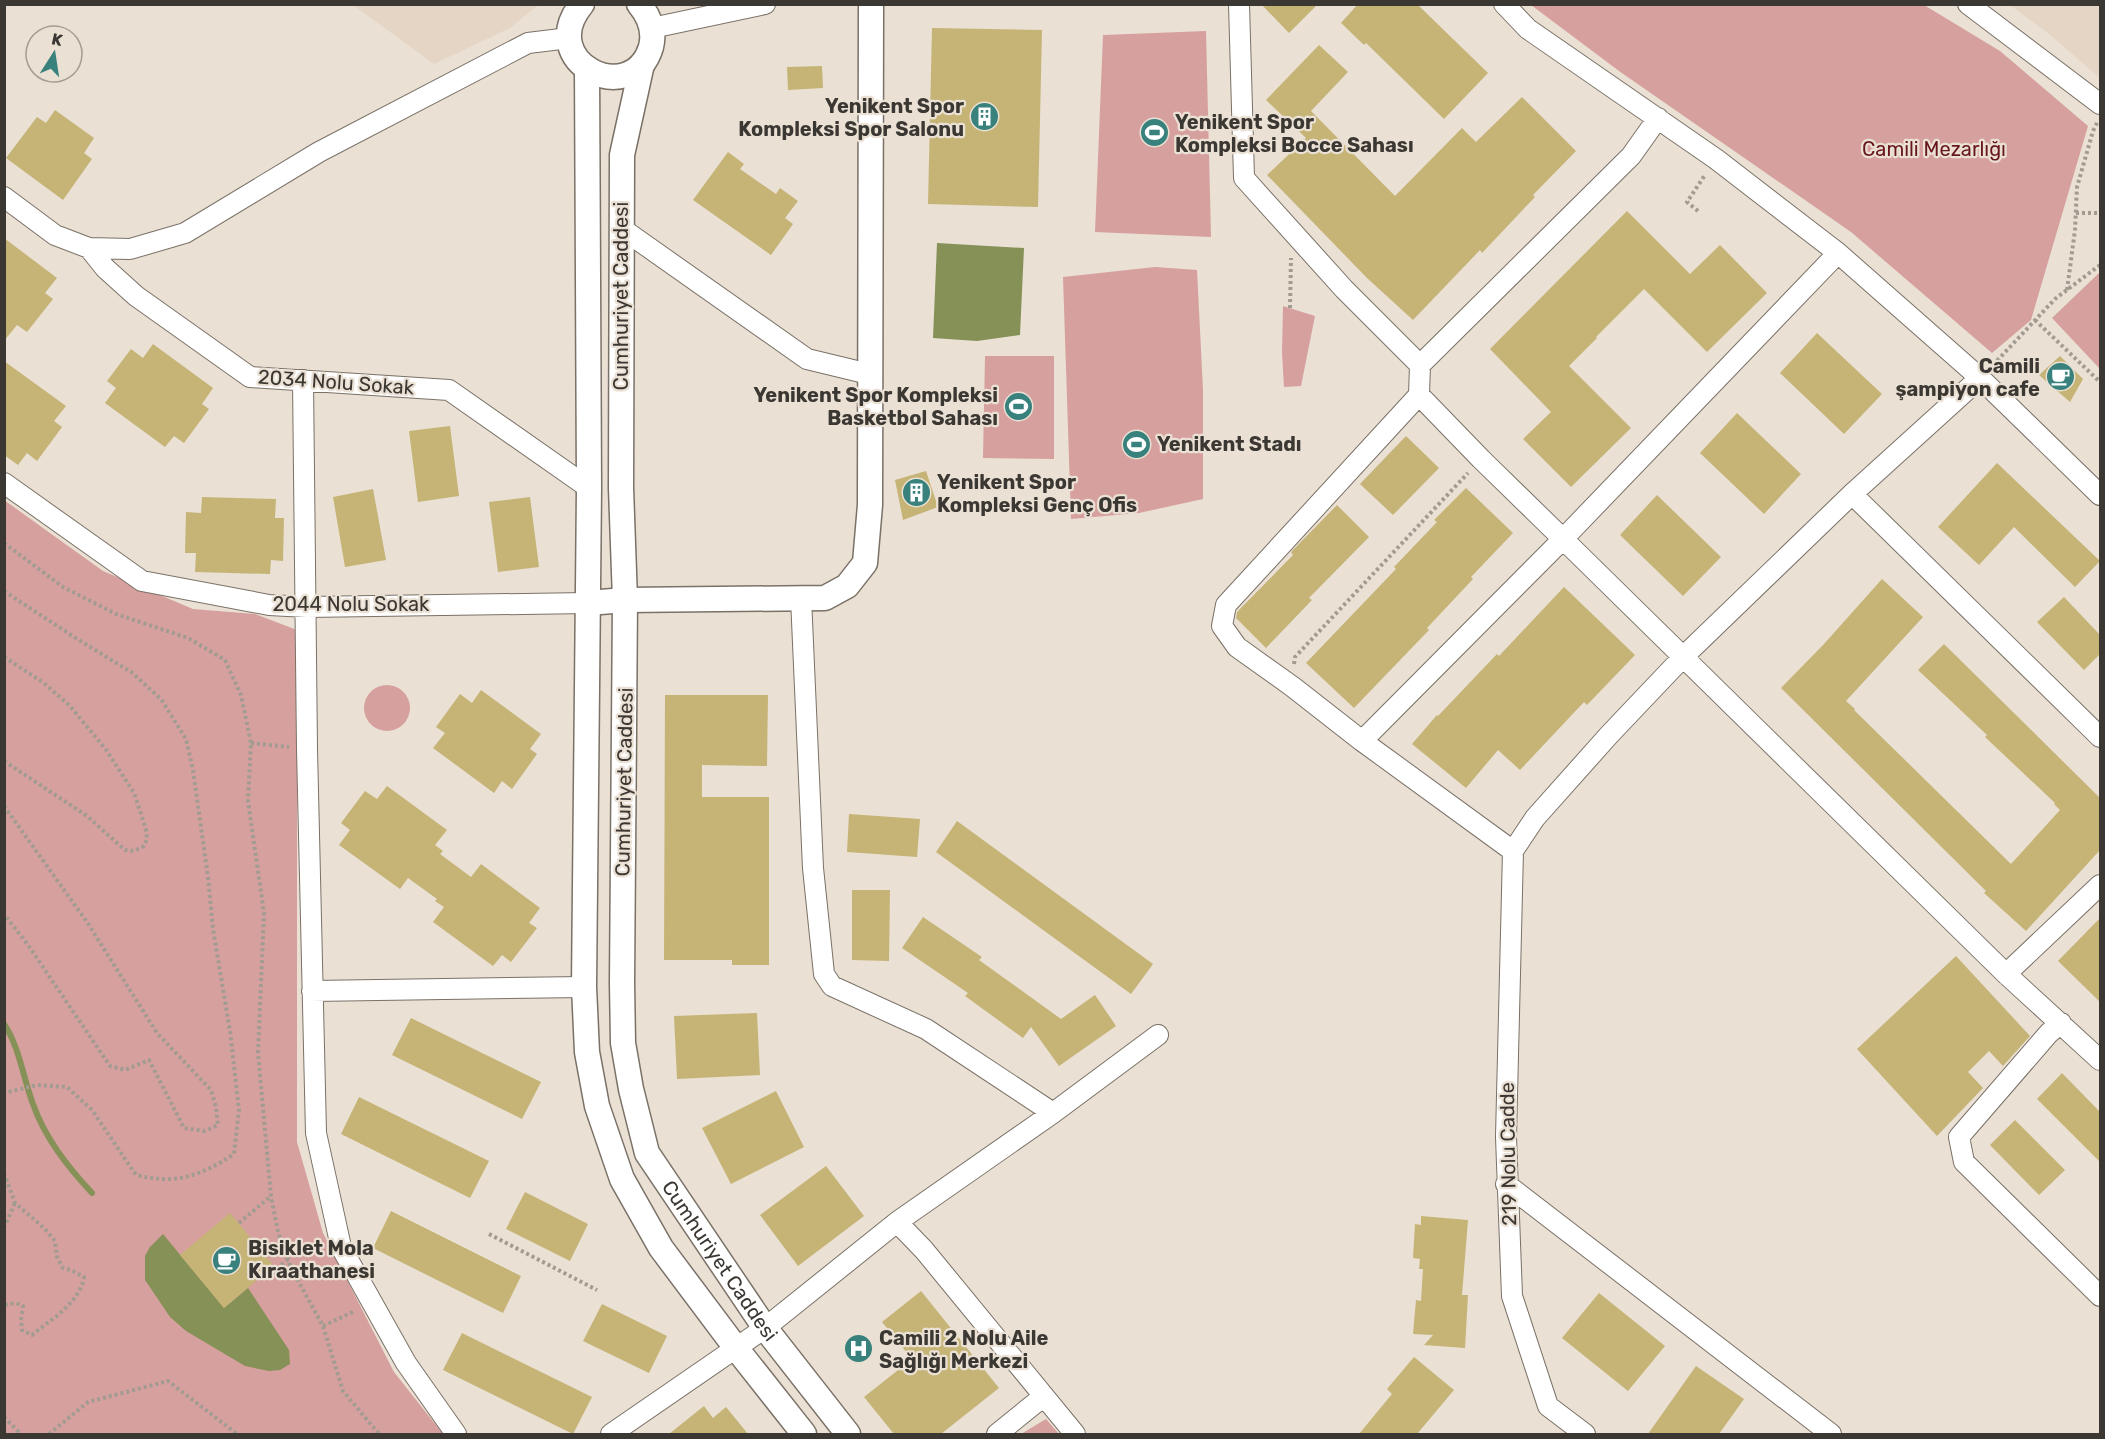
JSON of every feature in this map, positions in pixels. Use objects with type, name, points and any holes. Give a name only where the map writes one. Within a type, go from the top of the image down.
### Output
[{"type":"street","points":[[582,4],[574,14],[570,25],[571,50],[577,61],[597,75],[609,77],[621,76],[642,64]]},
{"type":"street","points":[[639,4],[652,28],[765,4]]},
{"type":"street","points":[[588,603],[625,600],[825,598],[847,586],[865,563],[870,505],[871,4]]},
{"type":"street","points":[[1239,4],[1244,178],[1344,289],[1420,365]]},
{"type":"street","points":[[1504,4],[1528,29],[1716,159],[1838,253],[1980,378],[2100,495]]},
{"type":"street","points":[[1968,4],[2100,104]]},
{"type":"street","name":"Cumhuriyet Caddesi","points":[[652,28],[652,41],[649,53],[642,64],[622,155],[621,488],[625,600],[623,1043],[631,1089],[647,1153],[765,1328],[848,1434]]},
{"type":"street","points":[[89,248],[130,249],[185,233],[319,152],[528,43],[569,38]]},
{"type":"street","name":"Cumhuriyet Caddesi","points":[[586,69],[589,488],[584,987],[587,1052],[597,1106],[622,1179],[661,1248],[804,1434]]},
{"type":"street","points":[[1658,118],[1631,156],[1420,365],[1419,395],[1226,605],[1222,626],[1237,646],[1512,851],[1535,818],[1684,656],[1852,494],[1980,378]]},
{"type":"street","name":"2034 Nolu Sokak","points":[[4,197],[55,235],[89,248],[105,268],[136,296],[250,377],[449,390],[589,488]]},
{"type":"street","points":[[621,228],[807,359],[869,374]]},
{"type":"street","points":[[1362,741],[1563,539],[1838,253]]},
{"type":"street","points":[[303,380],[307,749],[316,1133],[341,1247],[406,1363],[456,1434]]},
{"type":"street","points":[[1419,395],[1481,459],[2006,974],[2100,1060]]},
{"type":"street","name":"2044 Nolu Sokak","points":[[4,483],[142,581],[268,605],[307,607],[588,603]]},
{"type":"street","points":[[1852,494],[2100,737]]},
{"type":"street","points":[[801,598],[813,868],[824,974],[832,986],[926,1029],[1053,1113]]},
{"type":"street","name":"219 Nolu Cadde","points":[[1512,851],[1506,1184],[1512,1296],[1548,1406],[1585,1434]]},
{"type":"street","points":[[2006,974],[2100,885]]},
{"type":"street","points":[[312,991],[584,987]]},
{"type":"street","points":[[2061,1023],[2049,1033],[1959,1137],[1964,1162],[2100,1296]]},
{"type":"street","points":[[611,1434],[765,1328],[897,1222],[1053,1113],[1158,1035]]},
{"type":"street","points":[[1506,1184],[1831,1434]]},
{"type":"street","points":[[897,1222],[924,1250],[1075,1434]]},
{"type":"street","points":[[997,1434],[1044,1396]]},
{"type":"path","points":[[2067,291],[2077,187],[2093,131],[2100,116]]},
{"type":"path","points":[[1698,212],[1687,202],[1716,159]]},
{"type":"path","points":[[2076,213],[2100,213]]},
{"type":"path","points":[[1290,308],[1292,231]]},
{"type":"path","points":[[1980,378],[2035,320],[2100,265]]},
{"type":"path","points":[[2035,320],[2100,382]]},
{"type":"path","points":[[1293,687],[1295,657],[1481,459]]},
{"type":"path","points":[[4,543],[63,587],[116,614],[188,638],[225,660],[241,695],[251,743],[248,801],[264,913],[258,1053],[271,1196],[278,1232],[288,1259],[323,1326],[343,1390],[379,1434]]},
{"type":"path","points":[[4,591],[131,672],[161,699],[186,739],[193,770],[213,929],[230,1031],[239,1110],[234,1154],[214,1168],[190,1177],[157,1181],[136,1175],[92,1110],[67,1087],[37,1085],[4,1093]]},
{"type":"path","points":[[4,657],[44,683],[69,706],[107,751],[134,793],[146,829],[147,839],[144,846],[134,851],[124,850],[87,816],[4,761]]},
{"type":"path","points":[[251,743],[307,749]]},
{"type":"path","points":[[4,806],[87,922],[156,1033],[211,1090],[218,1125],[205,1131],[184,1128],[149,1060],[125,1070],[110,1066],[28,945],[4,914]]},
{"type":"path","points":[[4,1173],[15,1203],[44,1228],[55,1241],[57,1257],[63,1268],[84,1277],[83,1286],[73,1300],[32,1335],[22,1330],[23,1306],[16,1303],[4,1305]]},
{"type":"path","points":[[238,1223],[271,1196]]},
{"type":"path","points":[[4,1228],[15,1203]]},
{"type":"path","points":[[489,1234],[597,1290]]},
{"type":"path","points":[[268,1277],[288,1259]]},
{"type":"path","points":[[323,1326],[373,1303]]},
{"type":"path","points":[[50,1434],[88,1402],[168,1381],[237,1434]]},
{"type":"path","points":[[4,1418],[21,1434]]},
{"type":"shaded area","points":[[353,5],[538,5],[510,28],[434,64]]},
{"type":"shaded area","points":[[2010,5],[2100,5],[2100,78],[2048,33]]},
{"type":"shaded area","points":[[937,243],[1024,248],[1020,335],[977,341],[933,338]]},
{"type":"shaded area","points":[[163,1234],[224,1308],[248,1288],[289,1350],[290,1364],[280,1370],[269,1371],[245,1366],[186,1331],[170,1317],[145,1280],[145,1256],[150,1247]]},
{"type":"green space","name":"Camili Mezarlığı","points":[[1531,5],[1924,5],[2000,51],[2088,126],[2031,320],[1992,353],[1851,232],[1619,71]]},
{"type":"green space","name":"Yenikent Spor Kompleksi Bocce Sahası","points":[[1206,31],[1211,237],[1095,232],[1103,35]]},
{"type":"green space","name":"Yenikent Stadı","points":[[1155,267],[1197,270],[1203,390],[1203,499],[1139,513],[1071,519],[1063,277]]},
{"type":"green space","points":[[2099,273],[2100,275],[2100,369],[2052,318]]},
{"type":"green space","points":[[1283,306],[1315,316],[1301,386],[1284,387]]},
{"type":"green space","name":"Yenikent Spor Kompleksi Basketbol Sahası","points":[[985,356],[1054,356],[1054,459],[983,458]]},
{"type":"green space","points":[[4,500],[103,571],[193,609],[255,614],[297,630],[297,1142],[323,1233],[394,1372],[443,1434],[5,1434]]},
{"type":"green space","points":[[387,685],[403,692],[410,708],[403,724],[387,731],[371,724],[364,708],[371,692]]},
{"type":"green space","points":[[1046,1419],[1059,1434],[1021,1434]]},
{"type":"building","points":[[1261,4],[1318,4],[1289,33]]},
{"type":"building","points":[[1358,4],[1417,4],[1488,73],[1444,119],[1366,43],[1364,45],[1341,23]]},
{"type":"building","name":"Yenikent Spor Kompleksi Spor Salonu","points":[[932,28],[1042,30],[1038,207],[928,204]]},
{"type":"building","points":[[1319,45],[1348,72],[1311,111],[1395,196],[1462,128],[1476,142],[1522,97],[1576,151],[1533,195],[1535,197],[1482,253],[1480,250],[1413,320],[1367,278],[1267,175],[1306,138],[1266,100]]},
{"type":"building","points":[[822,66],[823,88],[788,90],[787,67]]},
{"type":"building","points":[[55,110],[94,138],[84,153],[92,159],[63,200],[6,158],[37,117],[46,123]]},
{"type":"building","points":[[728,152],[744,164],[740,169],[776,194],[780,188],[798,201],[785,218],[793,224],[771,255],[693,200]]},
{"type":"building","points":[[1627,211],[1690,274],[1720,245],[1767,293],[1707,352],[1644,289],[1569,366],[1631,428],[1571,487],[1523,439],[1551,412],[1490,349]]},
{"type":"building","points":[[4,238],[57,278],[45,293],[53,299],[27,332],[17,325],[4,341]]},
{"type":"building","points":[[1817,333],[1882,394],[1844,434],[1780,373]]},
{"type":"building","points":[[153,344],[213,388],[202,404],[209,409],[184,443],[174,436],[165,447],[105,403],[116,388],[107,381],[131,349],[143,358]]},
{"type":"building","name":"Camili şampiyon cafe","points":[[2060,356],[2083,379],[2070,402],[2039,375]]},
{"type":"building","points":[[4,361],[66,406],[54,421],[62,427],[37,461],[27,453],[18,465],[4,455]]},
{"type":"building","points":[[1737,413],[1801,474],[1764,514],[1700,453]]},
{"type":"building","points":[[450,426],[459,496],[418,502],[409,431]]},
{"type":"building","points":[[1406,436],[1439,468],[1393,515],[1360,484]]},
{"type":"building","points":[[1997,463],[2100,561],[2075,587],[2014,527],[1979,565],[1938,527]]},
{"type":"building","name":"Yenikent Spor Kompleksi Genç Ofis","points":[[926,471],[938,507],[903,520],[895,480]]},
{"type":"building","points":[[1466,488],[1513,533],[1471,577],[1473,579],[1427,628],[1429,630],[1354,708],[1306,663],[1396,569],[1394,567],[1437,522],[1434,520]]},
{"type":"building","points":[[373,489],[386,560],[345,567],[333,497]]},
{"type":"building","points":[[1657,495],[1721,557],[1683,596],[1620,535]]},
{"type":"building","points":[[202,497],[276,499],[275,518],[284,518],[283,561],[271,560],[270,574],[195,572],[196,553],[185,553],[186,512],[201,513]]},
{"type":"building","points":[[530,497],[539,567],[498,572],[489,502]]},
{"type":"building","points":[[1337,505],[1369,537],[1309,598],[1312,600],[1266,648],[1236,618],[1237,612],[1293,555],[1291,552]]},
{"type":"building","points":[[1882,579],[1923,617],[1846,701],[1854,710],[2011,864],[2060,810],[1985,737],[1987,735],[1918,670],[1944,644],[2100,798],[2100,850],[2026,931],[1984,893],[1986,891],[1781,688]]},
{"type":"building","points":[[1564,587],[1635,655],[1587,705],[1584,702],[1520,770],[1498,750],[1466,788],[1412,744],[1437,715],[1497,654],[1499,656]]},
{"type":"building","points":[[2064,597],[2100,635],[2100,654],[2084,670],[2037,622]]},
{"type":"building","points":[[481,690],[541,734],[530,749],[537,754],[512,789],[502,781],[494,793],[433,748],[445,733],[436,727],[460,694],[472,703]]},
{"type":"building","points":[[665,695],[768,695],[767,766],[702,765],[702,797],[769,797],[769,965],[732,965],[732,960],[664,960]]},
{"type":"building","points":[[387,786],[447,830],[435,845],[443,851],[440,854],[471,877],[481,864],[540,908],[529,923],[537,928],[511,962],[502,955],[493,966],[433,922],[444,907],[435,901],[437,899],[408,878],[400,889],[339,845],[350,830],[341,823],[365,791],[377,799]]},
{"type":"building","points":[[849,814],[920,819],[917,857],[847,852]]},
{"type":"building","points":[[957,821],[1153,964],[1131,994],[936,852]]},
{"type":"building","points":[[852,890],[890,890],[889,961],[852,960]]},
{"type":"building","points":[[923,917],[982,957],[979,960],[1061,1019],[1095,995],[1116,1026],[1059,1066],[1031,1027],[1023,1038],[965,996],[968,993],[902,948]]},
{"type":"building","points":[[2100,918],[2100,1002],[2058,961]]},
{"type":"building","points":[[1956,956],[2030,1036],[2003,1066],[1989,1051],[1968,1072],[1983,1088],[1937,1136],[1857,1049]]},
{"type":"building","points":[[757,1013],[760,1075],[677,1079],[674,1016]]},
{"type":"building","points":[[411,1018],[541,1082],[522,1119],[392,1055]]},
{"type":"building","points":[[2062,1073],[2100,1112],[2100,1162],[2037,1099]]},
{"type":"building","points":[[776,1091],[804,1147],[731,1184],[702,1128]]},
{"type":"building","points":[[359,1097],[489,1161],[470,1198],[341,1134]]},
{"type":"building","points":[[2015,1120],[2065,1170],[2039,1195],[1990,1145]]},
{"type":"building","points":[[826,1166],[864,1216],[798,1266],[760,1215]]},
{"type":"building","points":[[525,1192],[588,1224],[570,1261],[506,1229]]},
{"type":"building","points":[[391,1211],[521,1276],[503,1313],[373,1248]]},
{"type":"building","name":"Bisiklet Mola Kıraathanesi","points":[[230,1213],[274,1266],[224,1308],[180,1255]]},
{"type":"building","points":[[1421,1216],[1468,1220],[1462,1295],[1468,1295],[1465,1348],[1424,1345],[1433,1335],[1413,1334],[1416,1300],[1421,1301],[1423,1269],[1419,1269],[1420,1259],[1413,1258],[1415,1224],[1421,1225]]},
{"type":"building","points":[[921,1291],[999,1388],[941,1434],[894,1434],[864,1397],[912,1359],[882,1322]]},
{"type":"building","points":[[1599,1293],[1665,1346],[1628,1391],[1562,1338]]},
{"type":"building","points":[[602,1304],[667,1336],[649,1373],[583,1341]]},
{"type":"building","points":[[462,1333],[592,1397],[573,1434],[443,1370]]},
{"type":"building","points":[[1414,1357],[1454,1390],[1417,1434],[1359,1434],[1392,1394],[1387,1389]]},
{"type":"building","points":[[1696,1366],[1744,1399],[1719,1434],[1648,1434]]},
{"type":"building","points":[[704,1406],[713,1418],[726,1407],[748,1434],[669,1434]]},
{"type":"waterway","points":[[4,1024],[18,1053],[33,1104],[50,1140],[92,1193]]},
{"type":"place","name":"Yenikent Spor Kompleksi Spor Salonu","points":[[985,117]]},
{"type":"place","name":"Yenikent Spor Kompleksi Bocce Sahası","points":[[1154,133]]},
{"type":"place","name":"Camili şampiyon cafe","points":[[2061,377]]},
{"type":"place","name":"Yenikent Spor Kompleksi Basketbol Sahası","points":[[1019,407]]},
{"type":"place","name":"Yenikent Stadı","points":[[1136,444]]},
{"type":"place","name":"Yenikent Spor Kompleksi Genç Ofis","points":[[916,493]]},
{"type":"place","name":"Bisiklet Mola Kıraathanesi","points":[[227,1260]]},
{"type":"place","name":"Camili 2 Nolu Aile Sağlığı Merkezi","points":[[858,1349]]}]
